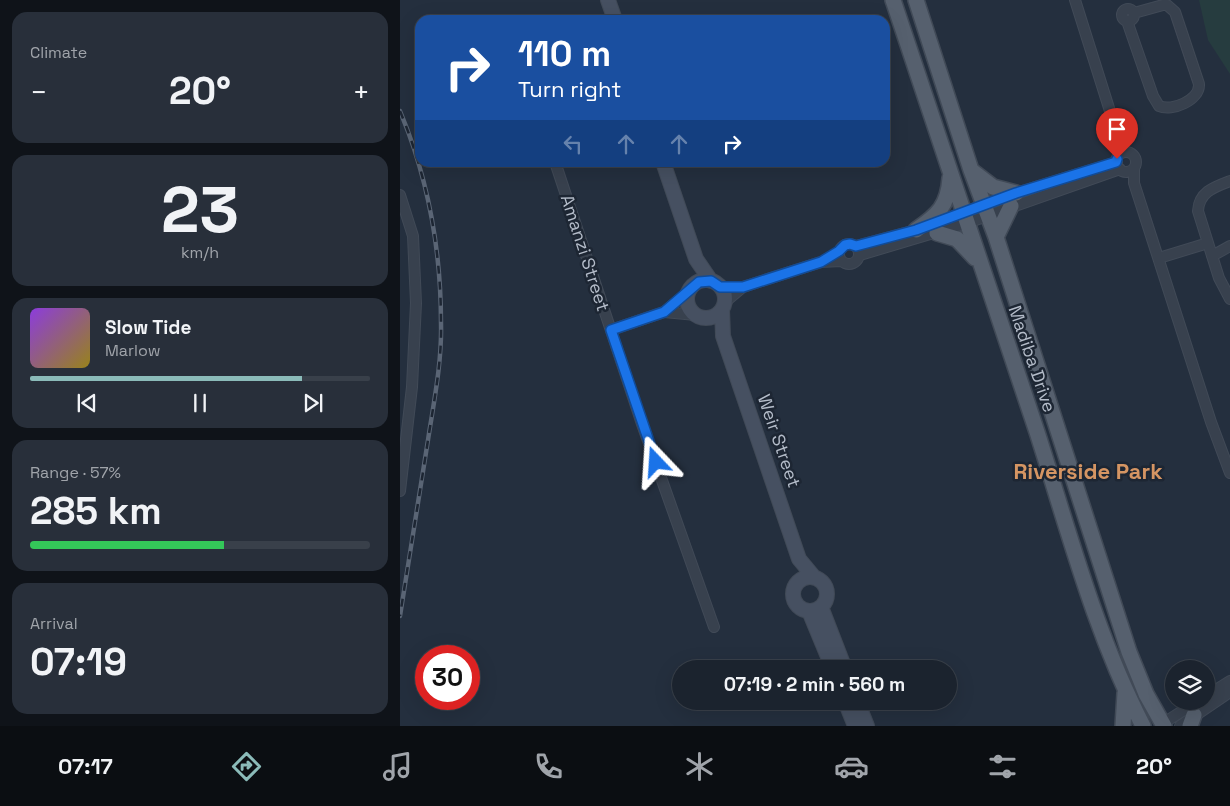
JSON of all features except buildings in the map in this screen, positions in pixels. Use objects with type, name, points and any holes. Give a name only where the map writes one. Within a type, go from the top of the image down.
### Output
[{"type":"main road","name":"Madiba Drive","points":[[893,0],[1037,432],[1092,607],[1125,691],[1143,726]]},
{"type":"main road","name":"Madiba Drive","points":[[916,0],[971,170],[996,237],[1129,652],[1146,694],[1162,725]]},
{"type":"main road","points":[[971,170],[1014,200],[996,237]]},
{"type":"main road","points":[[916,230],[942,210],[950,188],[951,176]]},
{"type":"main road","points":[[937,232],[957,239],[980,265]]},
{"type":"main road","points":[[1123,726],[1125,691]]},
{"type":"street","points":[[608,0],[613,15]]},
{"type":"street","points":[[1075,0],[1120,143],[1124,163],[1134,183],[1211,422],[1230,473]]},
{"type":"street","points":[[1163,4],[1172,8],[1180,21],[1197,77],[1199,88],[1195,97],[1169,108],[1159,106],[1153,96],[1127,11],[1163,4]]},
{"type":"street","points":[[611,330],[664,312],[691,289],[705,281],[743,287],[840,256],[847,244],[858,251],[937,232],[986,210],[1124,163]]},
{"type":"street","name":"Amanzi Street","points":[[557,167],[714,627]]},
{"type":"street","points":[[665,167],[696,259],[723,292],[723,336]]},
{"type":"street","points":[[1230,181],[1211,189],[1200,201],[1198,211],[1219,278],[1230,299]]},
{"type":"street","points":[[400,195],[413,236],[416,304],[412,386],[400,491]]},
{"type":"street","points":[[858,251],[916,230],[965,218]]},
{"type":"street","points":[[1159,258],[1208,244]]},
{"type":"street","points":[[1212,256],[1230,246]]},
{"type":"street","points":[[840,256],[848,265],[854,264],[858,251]]},
{"type":"street","points":[[696,259],[687,303],[699,317],[723,336]]},
{"type":"street","points":[[664,312],[699,317],[713,316],[743,287]]},
{"type":"street","name":"Weir Street","points":[[723,336],[799,559]]},
{"type":"street","points":[[799,559],[814,577],[823,582],[827,589],[826,600],[815,609],[798,607],[794,600],[793,593],[798,582],[799,559]]},
{"type":"street","points":[[798,582],[807,577],[814,577]]},
{"type":"street","points":[[815,609],[829,660]]},
{"type":"street","points":[[815,609],[840,660]]},
{"type":"street","points":[[1215,690],[1230,680]]},
{"type":"street","points":[[1180,726],[1194,714],[1230,692]]},
{"type":"street","points":[[849,710],[855,726]]},
{"type":"street","points":[[860,710],[866,726]]},
{"type":"street","points":[[1162,725],[1194,714]]},
{"type":"green space","points":[[1199,0],[1230,0],[1230,74],[1208,40]]},
{"type":"railway","points":[[400,111],[415,152]]},
{"type":"railway","points":[[400,616],[437,382],[440,352],[439,268],[431,215],[419,167]]},
{"type":"district","name":"Riverside Park","points":[[1088,471]]},
{"type":"route","points":[[656,462],[611,330],[664,312],[699,282],[711,281],[720,287],[743,287],[821,262],[845,245],[856,246],[916,230],[1016,193],[1116,162],[1117,159]]}]
